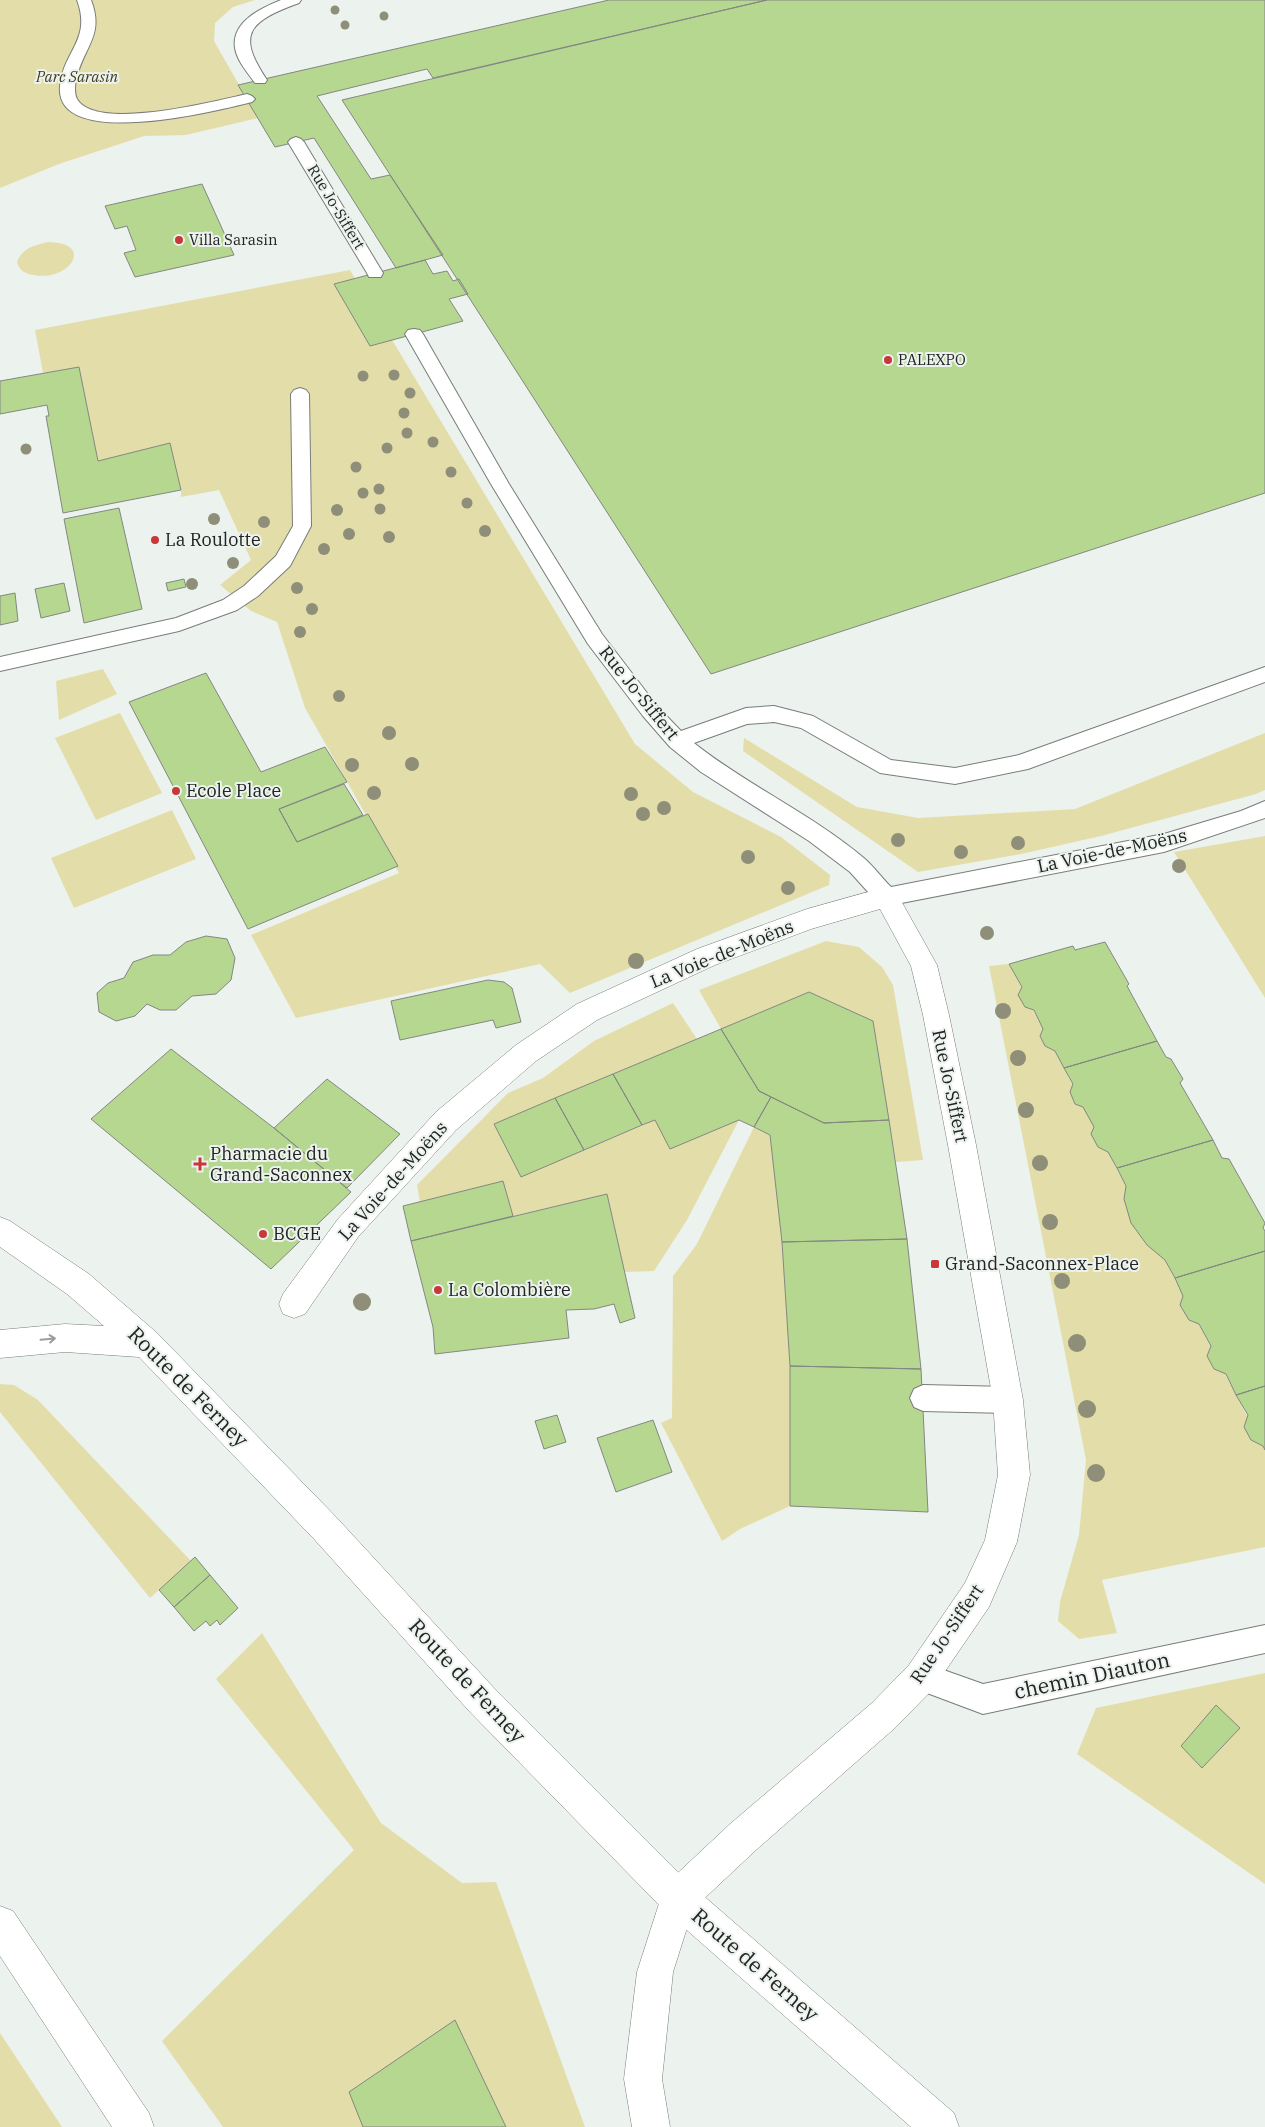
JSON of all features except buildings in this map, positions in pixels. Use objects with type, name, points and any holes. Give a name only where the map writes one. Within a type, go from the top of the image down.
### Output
[{"type":"street","name":"La Voie-de-Moëns","points":[[294,1304],[348,1228],[446,1121],[526,1053],[587,1012],[706,957],[807,920],[886,897]]},
{"type":"street","name":"Rue Jo-Siffert","points":[[678,1898],[743,1837],[884,1715],[921,1677],[976,1595],[1000,1542],[1014,1475],[1008,1400],[962,1145],[924,965],[886,897]]},
{"type":"street","name":"Route de Ferney","points":[[0,1230],[78,1284],[146,1342],[325,1528],[482,1700],[678,1898],[940,2127]]},
{"type":"street","points":[[0,1344],[65,1338],[146,1342]]},
{"type":"street","points":[[651,2127],[643,2079],[655,1972],[678,1898]]},
{"type":"street","points":[[0,1924],[136,2127]]},
{"type":"lane","points":[[84,0],[90,13],[90,26],[81,51],[71,70],[67,90],[70,101],[79,110],[107,117],[145,118],[247,99]]},
{"type":"lane","points":[[260,80],[242,47],[243,36],[252,22],[274,7],[294,0]]},
{"type":"lane","name":"Rue Jo-Siffert","points":[[296,142],[375,273]]},
{"type":"lane","name":"Rue Jo-Siffert","points":[[414,334],[500,484],[595,638],[650,711],[677,741],[708,766],[794,819],[852,861],[886,897]]},
{"type":"lane","points":[[0,664],[179,624],[230,604],[269,576],[284,561],[302,526],[300,394]]},
{"type":"lane","points":[[677,741],[746,716],[774,714],[806,721],[886,767],[955,776],[1021,763],[1265,674]]},
{"type":"lane","name":"La Voie-de-Moëns","points":[[886,897],[1164,843],[1248,817],[1265,809]]},
{"type":"lane","points":[[923,1398],[1008,1400]]},
{"type":"lane","name":"chemin Diauton","points":[[921,1677],[983,1698],[1265,1639]]},
{"type":"green space","name":"Parc Sarasin","points":[[0,0],[255,0],[233,7],[215,23],[214,41],[258,118],[186,135],[144,136],[59,164],[0,188]]},
{"type":"green space","points":[[48,242],[63,244],[71,249],[74,255],[72,262],[57,273],[46,276],[25,273],[18,265],[19,257],[26,250]]},
{"type":"green space","points":[[350,270],[635,744],[693,792],[781,837],[830,875],[829,885],[570,993],[540,964],[296,1018],[251,935],[399,873],[305,708],[277,622],[251,611],[220,585],[251,560],[219,490],[181,497],[181,490],[98,461],[79,367],[43,373],[35,330]]},
{"type":"green space","points":[[103,669],[117,694],[59,720],[56,681]]},
{"type":"green space","points":[[120,713],[162,793],[96,820],[55,738]]},
{"type":"green space","points":[[1265,733],[1265,790],[1256,794],[1101,836],[1021,854],[918,872],[743,751],[744,738],[857,807],[918,818],[1075,809]]},
{"type":"green space","points":[[172,810],[196,859],[74,908],[51,858]]},
{"type":"green space","points":[[1265,836],[1265,998],[1174,852]]},
{"type":"green space","points":[[826,941],[859,947],[882,967],[893,985],[923,1160],[896,1162],[873,1021],[809,992],[721,1029],[699,990]]},
{"type":"green space","points":[[1009,964],[1265,1450],[1265,1547],[1102,1580],[1117,1633],[1079,1639],[1058,1621],[1060,1602],[1079,1535],[1086,1460],[989,966]]},
{"type":"green space","points":[[673,1003],[697,1039],[556,1098],[584,1150],[655,1120],[739,1120],[687,1220],[654,1271],[624,1272],[607,1194],[513,1216],[503,1181],[420,1202],[417,1185],[508,1093],[543,1078],[594,1041]]},
{"type":"green space","points":[[754,1127],[770,1135],[782,1242],[790,1366],[790,1506],[740,1529],[722,1541],[661,1423],[672,1418],[673,1276],[697,1244]]},
{"type":"green space","points":[[0,1384],[14,1385],[38,1400],[191,1561],[150,1598],[0,1412]]},
{"type":"green space","points":[[262,1633],[381,1823],[462,1883],[496,1882],[585,2127],[223,2127],[162,2041],[354,1850],[216,1679]]},
{"type":"green space","points":[[1265,1673],[1265,1884],[1077,1754],[1096,1708]]},
{"type":"green space","points":[[0,2033],[62,2127],[0,2127]]},
{"type":"place","name":"Villa Sarasin","points":[[179,240]]},
{"type":"place","name":"PALEXPO","points":[[888,360]]},
{"type":"place","name":"La Roulotte","points":[[155,540]]},
{"type":"place","name":"Ecole Place","points":[[176,791]]},
{"type":"place","name":"Pharmacie du Grand-Saconnex","points":[[200,1164]]},
{"type":"place","name":"BCGE","points":[[263,1234]]},
{"type":"place","name":"Grand-Saconnex-Place","points":[[935,1264]]},
{"type":"place","name":"La Colombière","points":[[438,1290]]}]
